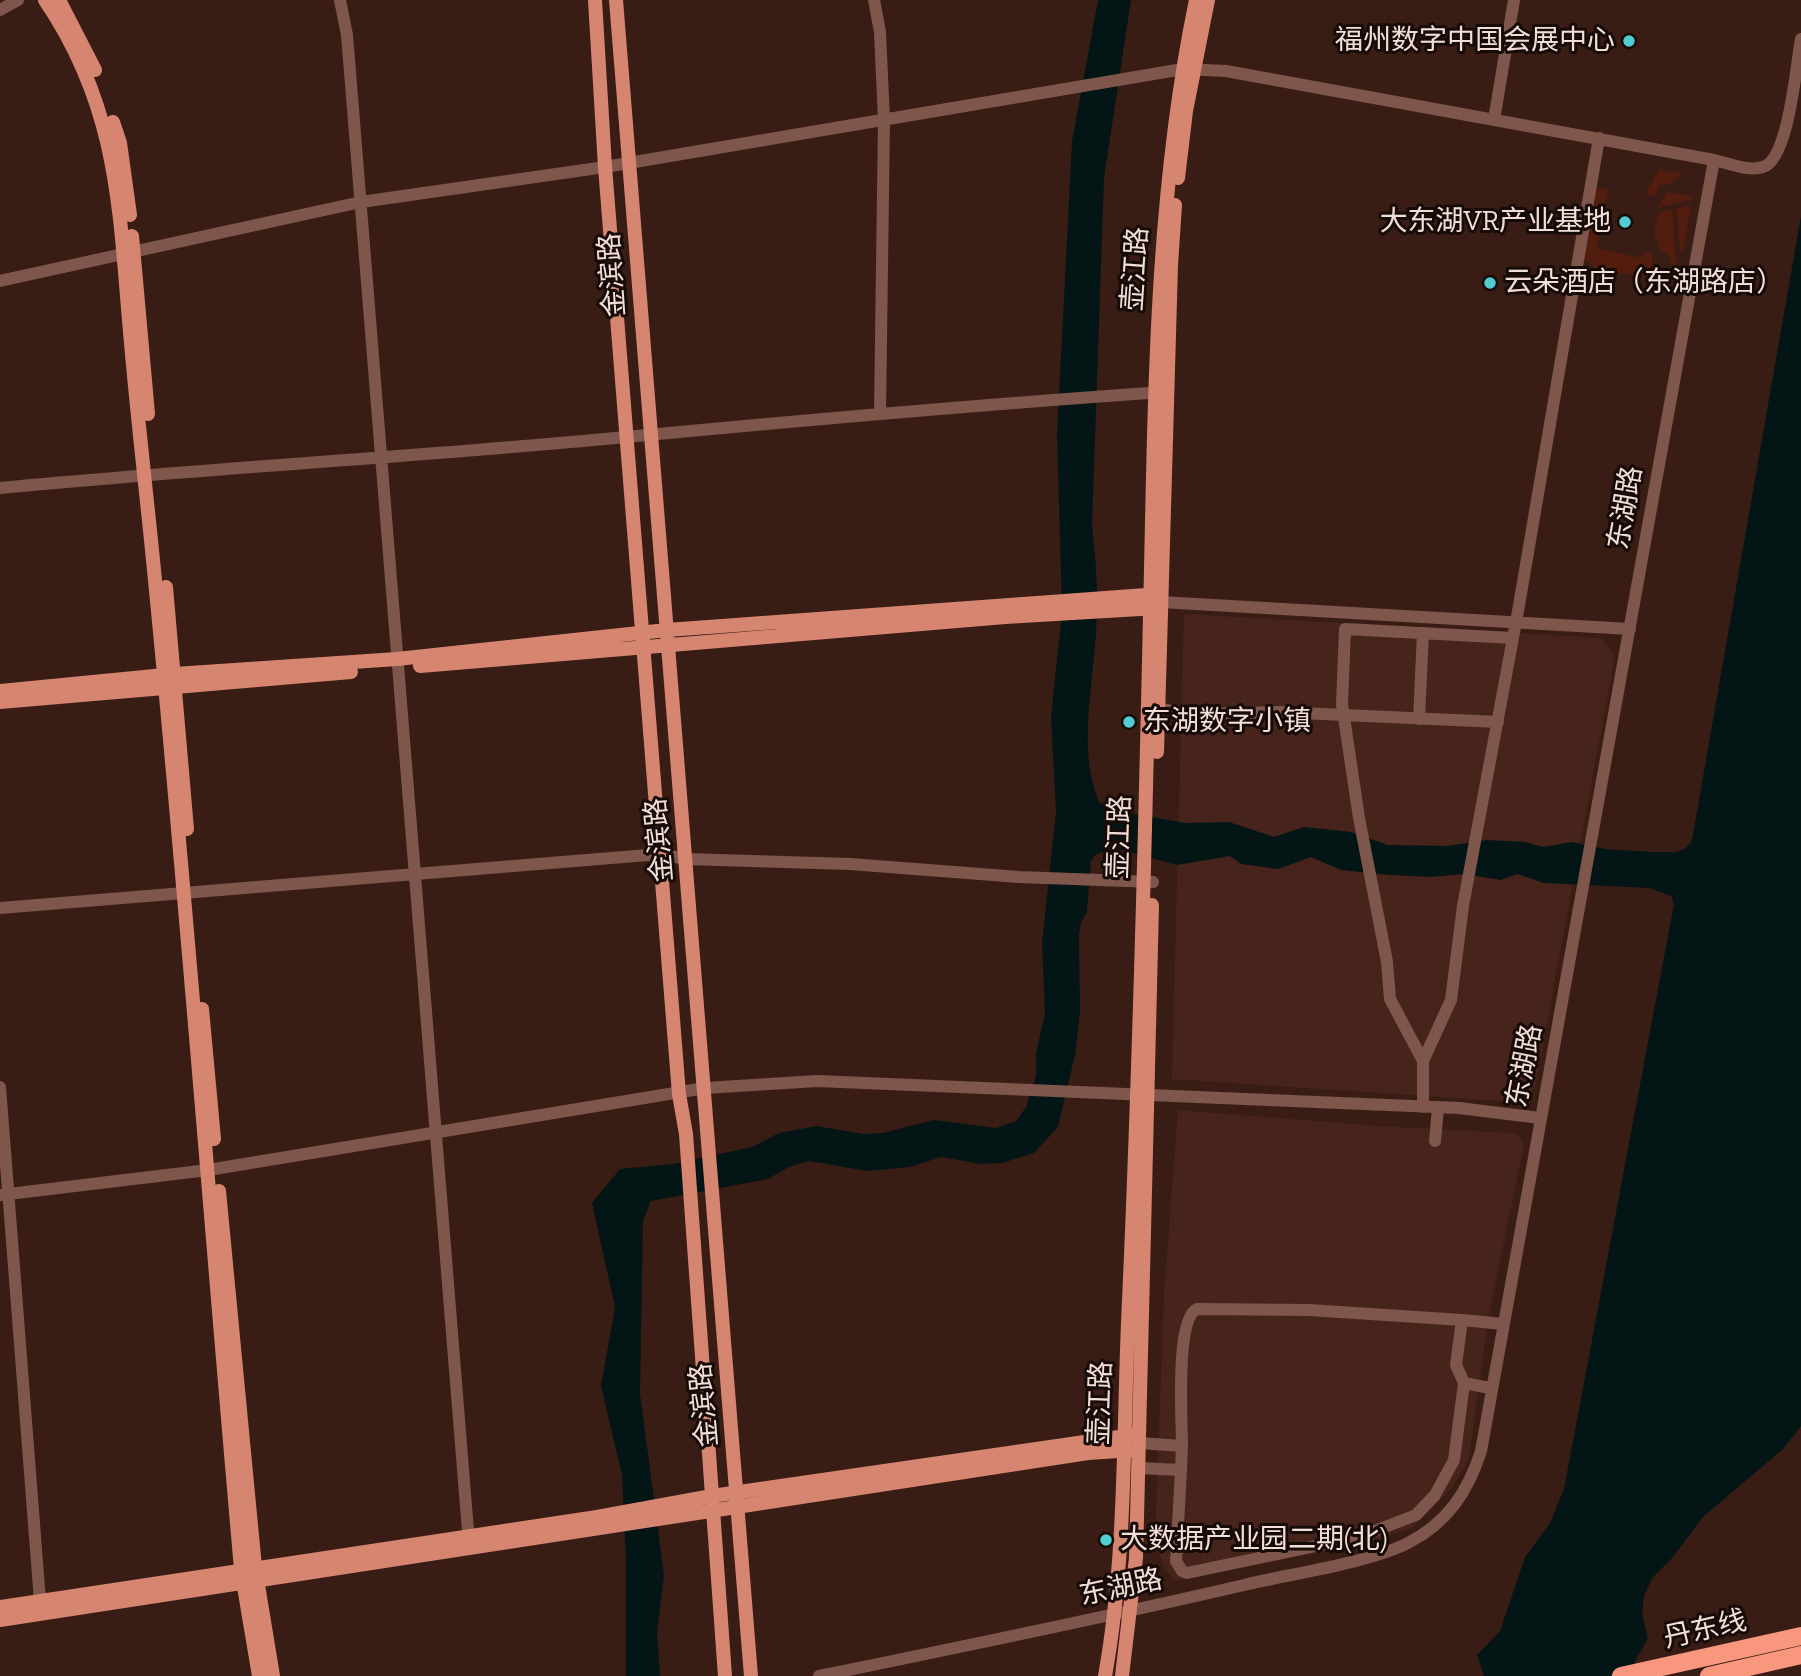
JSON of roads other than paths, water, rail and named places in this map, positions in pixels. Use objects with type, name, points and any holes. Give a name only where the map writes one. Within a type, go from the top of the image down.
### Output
[{"type":"highway","name":"丹东线","points":[[1621,1676],[1801,1636]]},
{"type":"highway","name":"丹东线","points":[[1709,1676],[1801,1655]]},
{"type":"main road","points":[[45,0],[86,70],[108,137],[128,253]]},
{"type":"main road","points":[[59,0],[96,71],[120,143],[259,1676]]},
{"type":"main road","name":"金滨路","points":[[594,0],[609,221],[645,640],[679,1094],[686,1134],[724,1676]]},
{"type":"main road","name":"金滨路","points":[[616,0],[751,1676]]},
{"type":"main road","name":"壶江路","points":[[1105,1676],[1116,1615],[1133,1443],[1161,392],[1176,193],[1196,0]]},
{"type":"main road","name":"壶江路","points":[[1188,69],[1208,0]]},
{"type":"main road","points":[[602,116],[625,114]]},
{"type":"main road","points":[[609,221],[633,217]]},
{"type":"main road","points":[[0,691],[397,664],[668,638],[1157,601]]},
{"type":"main road","name":"壶江路","points":[[1150,809],[1158,709],[1157,601]]},
{"type":"main road","points":[[0,702],[170,681]]},
{"type":"main road","points":[[673,1510],[713,1511],[737,1501],[1133,1443]]},
{"type":"main road","name":"壶江路","points":[[1122,1676],[1132,1611],[1138,1468],[1133,1443]]},
{"type":"main road","points":[[0,1620],[249,1576],[673,1510],[712,1496],[737,1501]]},
{"type":"main road","points":[[0,1607],[249,1576]]},
{"type":"main road","points":[[249,1576],[273,1676]]},
{"type":"street","points":[[0,10],[18,0]]},
{"type":"street","points":[[340,0],[347,35],[361,202],[469,1542]]},
{"type":"street","points":[[874,0],[880,32],[884,120],[880,413]]},
{"type":"street","points":[[1494,120],[1514,0]]},
{"type":"street","points":[[0,281],[361,202],[605,167],[1188,69],[1226,71],[1758,168],[1768,165],[1777,156],[1801,39]]},
{"type":"street","points":[[1423,1107],[1423,1060],[1451,1000],[1463,906],[1499,722],[1599,138]]},
{"type":"street","name":"东湖路","points":[[819,1676],[1116,1615],[1406,1544],[1440,1523],[1462,1496],[1473,1476],[1481,1451],[1490,1388],[1592,843],[1714,160]]},
{"type":"street","points":[[0,488],[628,437],[880,413],[1161,392]]},
{"type":"street","points":[[1157,601],[1630,629]]},
{"type":"street","points":[[1423,1060],[1390,999],[1344,716],[1345,628],[1513,638]]},
{"type":"street","points":[[1419,719],[1423,633]]},
{"type":"street","points":[[1158,709],[1200,714],[1279,712],[1499,722]]},
{"type":"street","points":[[0,908],[660,854],[686,859],[850,864],[1114,882],[1149,875]]},
{"type":"street","points":[[4,1195],[212,1169],[705,1088],[817,1082],[996,1087],[1423,1107],[1540,1118]]},
{"type":"street","points":[[0,1087],[4,1195],[40,1601]]},
{"type":"street","points":[[1435,1141],[1438,1108]]},
{"type":"street","points":[[1462,1320],[1456,1366],[1464,1383],[1454,1460],[1435,1495],[1416,1515],[1359,1537],[1187,1573],[1182,1571],[1176,1561],[1182,1446],[1183,1334],[1192,1310],[1309,1310],[1462,1320],[1503,1324]]},
{"type":"street","points":[[1464,1383],[1490,1388]]},
{"type":"street","points":[[1133,1443],[1182,1446]]},
{"type":"street","points":[[1138,1468],[1181,1470]]},
{"type":"place","name":"福州数字中国会展中心","points":[[1629,41]]},
{"type":"place","name":"大东湖VR产业基地","points":[[1625,222]]},
{"type":"place","name":"云朵酒店（东湖路店）","points":[[1490,283]]},
{"type":"place","name":"东湖数字小镇","points":[[1129,722]]},
{"type":"place","name":"大数据产业园二期(北)","points":[[1106,1540]]}]
